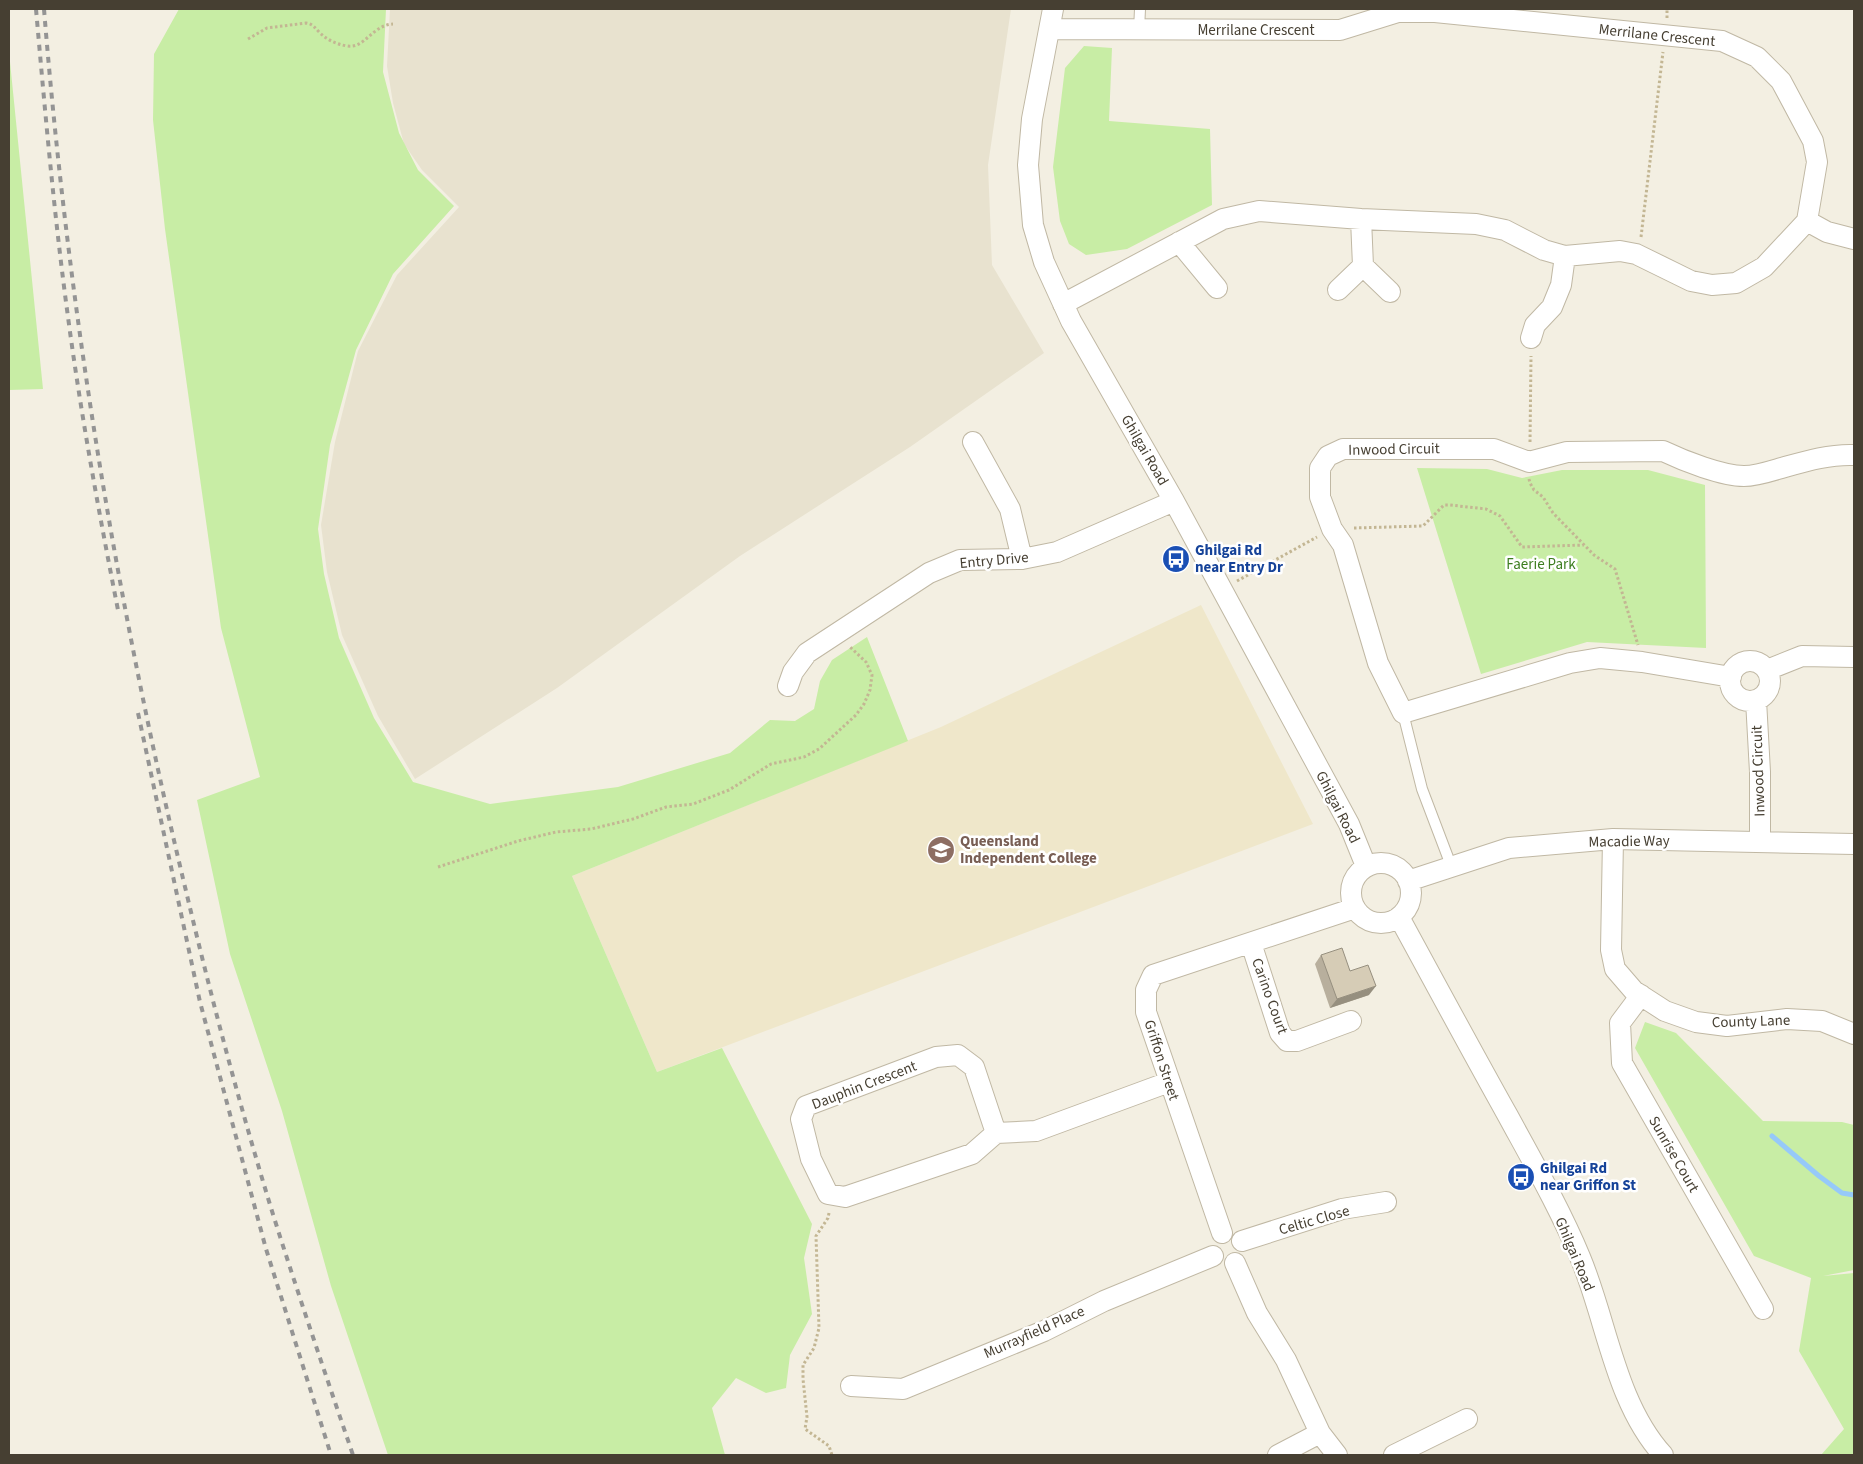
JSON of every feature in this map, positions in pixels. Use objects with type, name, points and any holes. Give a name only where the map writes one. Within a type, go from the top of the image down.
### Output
[{"type":"street","name":"Ghilgai Road","points":[[1053,9],[1032,118],[1029,158],[1029,186],[1033,225],[1044,262],[1063,304],[1174,501],[1349,824],[1366,866]]},
{"type":"street","name":"Merrilane Crescent","points":[[1050,28],[1340,30],[1398,12],[1435,12],[1722,41],[1757,58],[1781,81],[1813,141],[1816,162],[1807,221]]},
{"type":"street","points":[[1063,304],[1223,219],[1259,211],[1361,219],[1476,224],[1505,230],[1544,250],[1565,256],[1620,252],[1636,254],[1691,281],[1712,285],[1736,283],[1764,267],[1807,221],[1827,232],[1854,239]]},
{"type":"street","points":[[1361,219],[1363,266],[1390,292]]},
{"type":"street","points":[[1179,242],[1217,288]]},
{"type":"street","points":[[1531,338],[1535,325],[1552,307],[1560,284],[1565,256]]},
{"type":"street","points":[[1338,290],[1363,266]]},
{"type":"street","points":[[973,442],[1010,509],[1022,559]]},
{"type":"street","name":"Inwood Circuit","points":[[1403,713],[1378,663],[1343,546],[1332,529],[1320,497],[1320,468],[1328,456],[1343,449],[1494,449],[1529,462]]},
{"type":"street","points":[[1529,462],[1566,452],[1663,452],[1732,475],[1746,476],[1814,459],[1854,455]]},
{"type":"street","name":"Entry Drive","points":[[788,686],[793,672],[807,654],[929,573],[960,560],[1022,559],[1057,552],[1174,501]]},
{"type":"street","points":[[1767,670],[1802,656],[1854,657]]},
{"type":"street","points":[[1403,713],[1570,663],[1600,658],[1642,662],[1730,677]]},
{"type":"street","points":[[1746,661],[1758,662],[1770,675],[1770,686],[1765,695],[1756,700],[1747,701],[1740,698],[1734,692],[1730,685],[1730,677],[1736,666],[1746,661]]},
{"type":"street","name":"Inwood Circuit","points":[[1756,700],[1760,772],[1760,842]]},
{"type":"street","name":"Macadie Way","points":[[1408,881],[1509,848],[1613,839],[1854,844]]},
{"type":"street","name":"County Lane","points":[[1613,839],[1611,950],[1615,969],[1634,991],[1665,1011],[1696,1022],[1727,1026],[1787,1019],[1822,1021],[1854,1034]]},
{"type":"street","points":[[1377,863],[1393,866],[1402,872],[1408,881],[1410,898],[1406,908],[1399,916],[1383,922],[1374,921],[1360,914],[1355,908],[1351,898],[1352,882],[1356,875],[1366,866],[1377,863]]},
{"type":"street","name":"Griffon Street","points":[[1222,1233],[1146,1012],[1146,990],[1153,975],[1355,908]]},
{"type":"street","name":"Ghilgai Road","points":[[1399,916],[1542,1180],[1581,1258],[1611,1351],[1630,1400],[1651,1448],[1663,1455]]},
{"type":"street","name":"Carino Court","points":[[1251,943],[1280,1033],[1287,1041],[1297,1041],[1351,1022]]},
{"type":"street","name":"Sunrise Court","points":[[1641,995],[1620,1023],[1622,1063],[1763,1309]]},
{"type":"street","name":"Dauphin Crescent","points":[[831,1195],[828,1194],[811,1159],[801,1119],[806,1106],[936,1057],[958,1055],[974,1068],[996,1133]]},
{"type":"street","points":[[831,1195],[846,1197],[972,1154],[996,1133],[1036,1130],[1169,1082]]},
{"type":"street","name":"Celtic Close","points":[[1242,1241],[1342,1209],[1386,1202]]},
{"type":"street","points":[[1222,1233],[1234,1233],[1242,1241],[1244,1251],[1242,1256],[1235,1263],[1229,1265],[1222,1264],[1213,1256],[1211,1249],[1212,1242],[1222,1233]]},
{"type":"street","name":"Murrayfield Place","points":[[852,1386],[903,1389],[1044,1331],[1104,1300],[1213,1256]]},
{"type":"street","points":[[1235,1263],[1257,1313],[1286,1360],[1320,1433],[1336,1455]]},
{"type":"street","points":[[1394,1455],[1467,1419]]},
{"type":"street","points":[[1278,1455],[1320,1433]]},
{"type":"lane","points":[[1139,30],[1140,9]]},
{"type":"lane","points":[[1403,713],[1422,789],[1452,868]]},
{"type":"path","points":[[1636,254],[1642,236],[1668,9]]},
{"type":"path","points":[[248,39],[267,28],[306,23],[312,24],[332,42],[356,46],[378,28],[393,24]]},
{"type":"path","points":[[1531,338],[1530,483],[1534,490],[1543,497],[1553,513],[1584,545],[1594,555],[1615,569],[1642,662]]},
{"type":"path","points":[[1222,590],[1332,529],[1423,526],[1444,506],[1450,505],[1486,510],[1500,516],[1522,547],[1584,545]]},
{"type":"path","points":[[438,866],[518,841],[556,832],[591,829],[633,819],[666,808],[693,804],[729,790],[771,764],[804,756],[820,749],[856,716],[870,690],[872,675],[866,662],[836,634]]},
{"type":"path","points":[[831,1195],[828,1218],[816,1236],[819,1328],[814,1348],[803,1365],[803,1379],[807,1417],[805,1429],[829,1446],[832,1455]]},
{"type":"shaded area","points":[[390,9],[1011,9],[988,165],[992,265],[1044,353],[910,447],[740,556],[557,688],[415,779],[378,716],[342,635],[327,572],[321,525],[335,442],[358,351],[397,275],[459,207],[422,170],[404,144],[393,103],[387,66]]},
{"type":"shaded area","name":"Queensland Independent College","points":[[1201,605],[1313,824],[657,1072],[572,876],[941,727]]},
{"type":"green space","points":[[179,9],[386,9],[383,72],[399,133],[418,170],[454,206],[393,274],[356,350],[330,445],[318,529],[324,574],[339,638],[374,718],[413,782],[490,804],[618,787],[730,753],[770,720],[795,721],[814,709],[820,681],[832,660],[867,637],[908,741],[572,876],[657,1072],[722,1048],[812,1224],[804,1258],[812,1314],[790,1355],[786,1388],[766,1393],[736,1378],[712,1408],[725,1455],[388,1455],[331,1286],[282,1111],[230,954],[197,800],[260,777],[221,628],[165,229],[153,120],[154,54]]},
{"type":"green space","points":[[1084,46],[1112,48],[1109,121],[1210,129],[1212,205],[1127,249],[1086,255],[1069,244],[1060,221],[1053,167],[1065,68]]},
{"type":"green space","points":[[9,52],[43,389],[9,390]]},
{"type":"green space","name":"Faerie Park","points":[[1417,468],[1487,469],[1522,478],[1562,470],[1648,470],[1705,485],[1706,648],[1587,642],[1481,674]]},
{"type":"green space","points":[[1645,1022],[1676,1033],[1763,1121],[1842,1122],[1854,1125],[1854,1270],[1823,1276],[1854,1273],[1854,1455],[1821,1455],[1844,1429],[1799,1351],[1811,1278],[1754,1256],[1635,1048]]},
{"type":"building","points":[[1342,948],[1350,971],[1368,965],[1376,986],[1337,999],[1321,955]]},
{"type":"waterway","points":[[1772,1136],[1842,1193],[1854,1195]]},
{"type":"railway","points":[[36,9],[46,124],[68,317],[91,464],[118,610]]},
{"type":"railway","points":[[44,9],[66,231],[81,342],[117,563],[161,782],[205,970],[248,1129],[271,1208],[353,1455]]},
{"type":"railway","points":[[138,713],[200,1002],[266,1249],[331,1455]]},
{"type":"place","name":"Ghilgai Rd near Entry Dr","points":[[1176,559]]},
{"type":"place","name":"Queensland Independent College","points":[[941,850]]},
{"type":"place","name":"Ghilgai Rd near Griffon St","points":[[1521,1177]]}]
